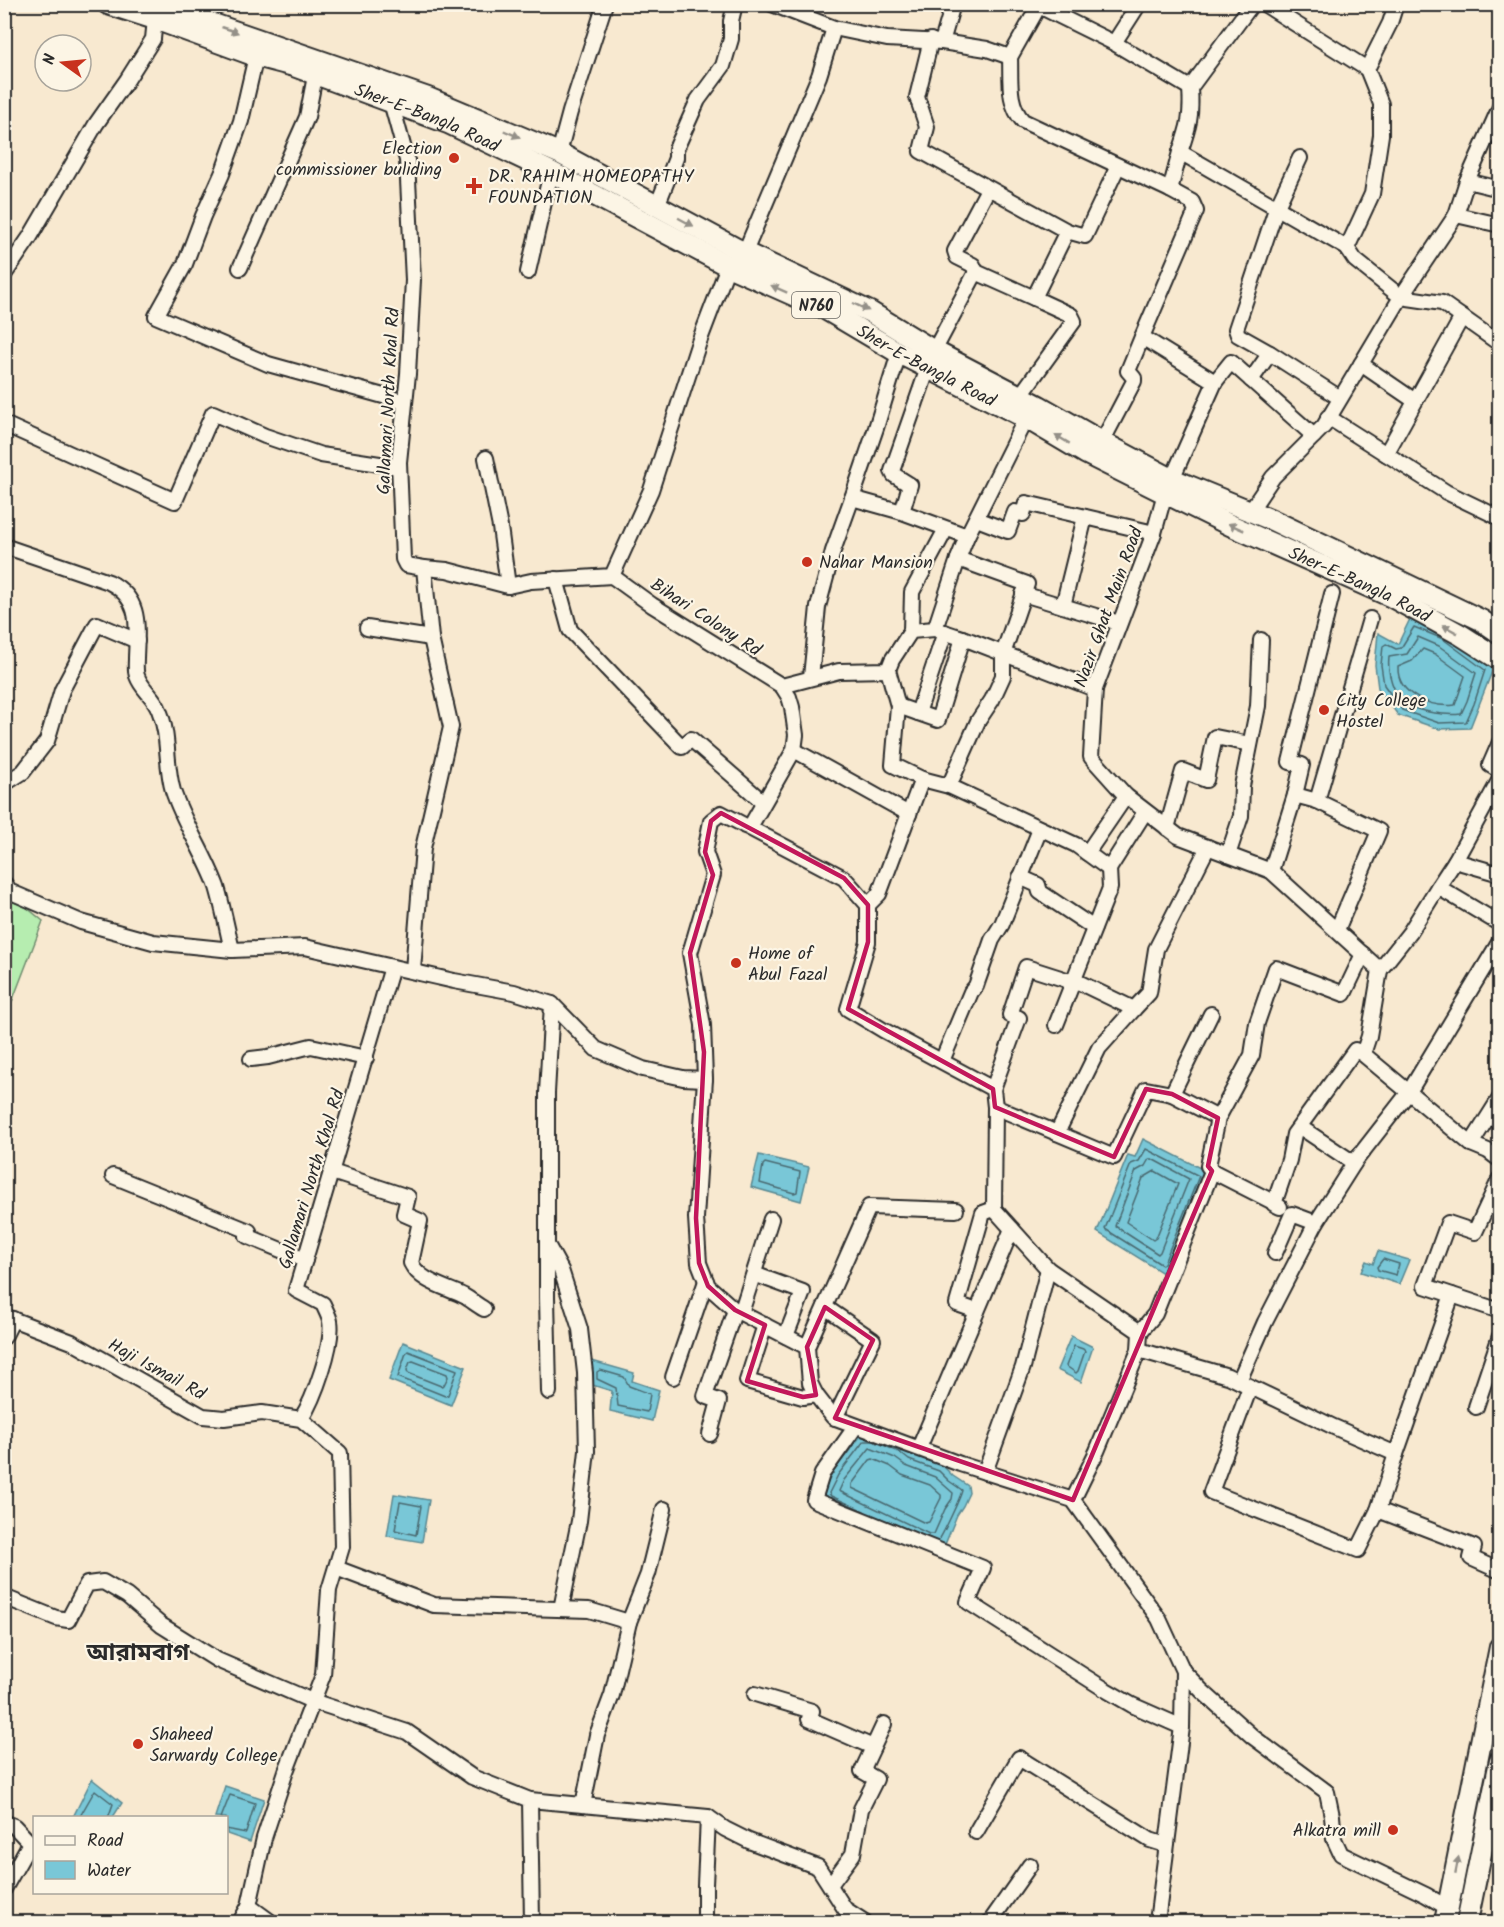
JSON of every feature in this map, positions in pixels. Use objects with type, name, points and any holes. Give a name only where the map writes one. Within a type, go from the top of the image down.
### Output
[{"type":"highway","name":"Sher-E-Bangla Road","points":[[108,4],[155,12],[192,11],[349,79],[391,102],[448,123],[551,172],[728,266],[752,263],[870,312],[931,360],[1085,453],[1168,486],[1272,520],[1394,588],[1500,660]]},
{"type":"highway","name":"Sher-E-Bangla Road","points":[[155,12],[256,56],[294,66],[315,76],[349,79],[428,98],[560,153],[657,206],[899,353],[931,360],[1020,396],[1102,442],[1168,486],[1264,540],[1481,620],[1500,633]]},
{"type":"highway","points":[[1264,540],[1272,520]]},
{"type":"highway","points":[[1447,1915],[1496,1689],[1500,1647]]},
{"type":"highway","points":[[1468,1922],[1500,1761]]},
{"type":"street","points":[[560,153],[570,112],[605,4]]},
{"type":"street","points":[[657,206],[676,158],[676,149],[689,120],[699,100],[723,66],[732,39],[731,21],[735,4]]},
{"type":"street","points":[[772,4],[834,28],[887,39],[937,41],[987,49],[1010,57]]},
{"type":"street","points":[[953,4],[917,97],[927,127],[920,150],[1067,231],[1085,236],[1118,166]]},
{"type":"street","points":[[1114,43],[1138,4]]},
{"type":"street","points":[[1170,190],[1190,124],[1190,88],[1252,4]]},
{"type":"street","points":[[1264,4],[1367,69],[1381,104],[1381,135],[1371,194],[1361,222],[1347,248]]},
{"type":"street","points":[[1367,69],[1390,23],[1396,4]]},
{"type":"street","points":[[1102,442],[1134,381],[1128,371],[1196,210],[1192,202],[1170,190],[1023,121],[1016,114],[1011,98],[1010,57],[1040,5],[1114,43],[1190,88]]},
{"type":"street","points":[[4,275],[30,237],[96,124],[153,39],[155,12]]},
{"type":"street","points":[[752,263],[834,28]]},
{"type":"street","points":[[256,56],[241,121],[222,174],[185,264],[156,316],[268,364],[405,402]]},
{"type":"street","points":[[240,268],[307,117],[315,76]]},
{"type":"street","name":"Gallamari North Khal Rd","points":[[391,102],[407,160],[412,269],[399,467],[403,559],[406,565],[424,568]]},
{"type":"street","points":[[1250,511],[1273,477],[1324,426],[1401,297],[1456,215],[1467,181],[1500,107]]},
{"type":"street","points":[[1180,152],[1347,248],[1355,260],[1401,297],[1442,303],[1500,344]]},
{"type":"street","points":[[1300,158],[1276,209],[1236,329],[1238,335],[1340,398]]},
{"type":"street","points":[[528,272],[551,172]]},
{"type":"street","points":[[1467,181],[1500,189]]},
{"type":"street","points":[[988,189],[955,251],[957,257],[973,265],[976,272],[1071,315],[1074,321],[1020,396]]},
{"type":"street","points":[[1456,215],[1500,225]]},
{"type":"street","points":[[1034,298],[1067,231]]},
{"type":"street","points":[[413,970],[423,848],[451,727],[431,638],[424,568],[447,570],[508,586],[556,579],[612,576],[651,490],[699,342],[728,266]]},
{"type":"street","points":[[902,512],[910,485],[894,475],[892,471],[931,360],[976,272]]},
{"type":"street","points":[[1386,454],[1462,317]]},
{"type":"street","points":[[1142,338],[1215,382],[1231,362],[1314,436]]},
{"type":"street","points":[[811,677],[818,607],[830,560],[876,428],[899,353]]},
{"type":"street","points":[[1251,380],[1269,353]]},
{"type":"street","points":[[1361,364],[1415,401]]},
{"type":"street","name":"Nazir Ghat Main Road","points":[[1215,382],[1168,486],[1154,533],[1095,689],[1091,757],[1126,796],[1178,836],[1271,871],[1380,970]]},
{"type":"street","points":[[4,424],[175,501],[213,413],[265,436],[321,455],[399,467]]},
{"type":"street","points":[[1328,417],[1446,492],[1500,518]]},
{"type":"street","points":[[918,713],[958,559],[967,536],[1026,418]]},
{"type":"street","points":[[486,458],[500,528],[508,586]]},
{"type":"street","points":[[852,498],[902,512],[967,536]]},
{"type":"street","points":[[977,519],[1008,531],[1015,512],[1023,514],[1026,503],[1154,533]]},
{"type":"street","points":[[1063,606],[1085,518]]},
{"type":"street","points":[[946,529],[912,592],[911,631],[888,670],[897,706],[893,765],[922,779],[949,786],[1076,845],[1109,869]]},
{"type":"street","points":[[4,546],[109,582],[123,589],[132,601],[137,620],[136,674],[143,689],[154,698],[160,711],[166,732],[168,774],[179,809],[216,886],[232,950]]},
{"type":"street","points":[[949,786],[978,721],[992,700],[1002,676],[1002,654],[1027,584],[958,559]]},
{"type":"street","name":"Bihari Colony Rd","points":[[612,576],[652,605],[782,686]]},
{"type":"street","points":[[556,579],[570,630],[682,747],[691,739],[764,802]]},
{"type":"street","points":[[1023,594],[1119,623]]},
{"type":"street","points":[[1271,871],[1302,765],[1290,762],[1332,594]]},
{"type":"street","points":[[1317,801],[1370,619]]},
{"type":"street","points":[[4,784],[22,772],[47,741],[62,690],[97,624],[137,641]]},
{"type":"street","points":[[367,628],[431,638]]},
{"type":"street","points":[[911,631],[940,631],[963,638],[1095,689]]},
{"type":"street","points":[[897,706],[938,720],[963,638]]},
{"type":"street","points":[[1228,855],[1241,816],[1242,786],[1258,706],[1261,640]]},
{"type":"street","points":[[745,826],[750,827],[794,750],[795,723],[789,697],[782,686],[839,671],[888,670]]},
{"type":"street","points":[[1167,828],[1183,771],[1206,780],[1215,737],[1251,744]]},
{"type":"street","points":[[1500,742],[1490,765],[1500,771]]},
{"type":"street","points":[[794,750],[909,814]]},
{"type":"street","points":[[867,906],[879,894],[922,779]]},
{"type":"street","points":[[1363,1054],[1369,1036],[1380,970],[1410,932],[1455,861],[1500,779]]},
{"type":"street","points":[[1295,795],[1317,801],[1379,831],[1337,930]]},
{"type":"street","points":[[1087,853],[1126,796]]},
{"type":"street","points":[[1056,1025],[1110,888],[1109,869],[1144,812]]},
{"type":"street","points":[[807,1347],[738,1312],[708,1286],[699,1263],[696,1218],[705,1079],[703,1025],[690,953],[713,875],[705,852],[711,821],[721,813],[844,878],[867,906],[868,942],[848,1009],[993,1089]]},
{"type":"street","points":[[942,1061],[970,992],[976,986],[992,940],[1002,924],[1040,829]]},
{"type":"street","points":[[1057,1133],[1099,1048],[1149,993],[1156,949],[1208,847]]},
{"type":"street","points":[[1455,861],[1500,874]]},
{"type":"street","points":[[1020,877],[1038,885],[1040,892],[1094,928]]},
{"type":"street","points":[[4,883],[11,892],[81,922],[153,942],[232,950],[306,947],[454,981],[514,992],[552,1004],[596,1049],[642,1069],[682,1078],[705,1079]]},
{"type":"street","points":[[1438,887],[1500,924]]},
{"type":"street","points":[[1452,1295],[1378,1510],[1358,1550],[1211,1492],[1265,1322],[1317,1223],[1354,1163],[1408,1092],[1500,941]]},
{"type":"street","points":[[1317,1223],[1292,1214],[1212,1171],[1208,1166],[1218,1118],[1252,1054],[1257,1023],[1276,968],[1344,994],[1363,954]]},
{"type":"street","name":"Gallamari North Khal Rd","points":[[301,1419],[308,1408],[326,1359],[330,1322],[323,1304],[296,1290],[392,967]]},
{"type":"street","points":[[1134,1009],[1073,981],[1026,967],[1010,1016],[1019,1018],[993,1089],[995,1107],[994,1209],[1048,1269],[1140,1332]]},
{"type":"street","points":[[549,1392],[548,1093],[552,1004]]},
{"type":"street","points":[[1172,1094],[1211,1014]]},
{"type":"street","points":[[251,1059],[311,1046],[366,1058]]},
{"type":"street","points":[[1275,1203],[1289,1160],[1294,1134],[1355,1050],[1363,1054],[1472,1144],[1488,1151],[1500,1160]]},
{"type":"street","points":[[995,1107],[1114,1157],[1146,1089],[1172,1094],[1218,1118]]},
{"type":"street","points":[[1472,1144],[1500,1098]]},
{"type":"street","points":[[1300,1126],[1354,1163]]},
{"type":"street","points":[[1073,1500],[1097,1451],[1139,1350],[1140,1332],[1155,1314],[1212,1171]]},
{"type":"street","points":[[332,1172],[408,1197],[404,1214],[420,1221],[411,1263],[416,1272],[484,1309]]},
{"type":"street","points":[[113,1176],[249,1231],[247,1236],[305,1260]]},
{"type":"street","points":[[1500,1178],[1475,1232],[1448,1223],[1425,1286],[1500,1311]]},
{"type":"street","points":[[956,1210],[869,1207],[807,1347],[810,1383],[816,1395],[836,1418],[985,1472],[1073,1500],[1159,1619],[1183,1671],[1253,1737],[1327,1792],[1335,1844],[1341,1854],[1380,1875],[1426,1895],[1447,1915]]},
{"type":"street","points":[[977,1311],[957,1304],[983,1213],[994,1209]]},
{"type":"street","points":[[1275,1253],[1292,1214]]},
{"type":"street","points":[[710,1434],[719,1401],[705,1396],[754,1274],[771,1219]]},
{"type":"street","points":[[919,1448],[1012,1229]]},
{"type":"street","points":[[547,1244],[561,1269],[580,1329],[585,1374],[587,1451],[579,1521],[561,1609]]},
{"type":"street","points":[[985,1472],[1023,1367],[1048,1269]]},
{"type":"street","points":[[754,1274],[803,1292],[786,1336]]},
{"type":"street","points":[[674,1377],[706,1281]]},
{"type":"street","points":[[825,1306],[873,1340],[836,1418]]},
{"type":"street","points":[[4,1337],[9,1317]]},
{"type":"street","name":"Haji Ismail Rd","points":[[9,1317],[72,1342],[202,1416],[224,1418],[262,1413],[301,1419]]},
{"type":"street","points":[[765,1324],[747,1381],[803,1397],[816,1395]]},
{"type":"street","points":[[1476,1407],[1500,1336]]},
{"type":"street","points":[[1139,1350],[1228,1376],[1396,1454]]},
{"type":"street","points":[[240,1923],[249,1906],[264,1838],[323,1675],[329,1590],[342,1547],[340,1454],[301,1419]]},
{"type":"street","points":[[856,1426],[822,1474],[814,1500],[983,1568],[968,1602],[1106,1690],[1132,1705],[1182,1727]]},
{"type":"street","points":[[583,1805],[597,1736],[612,1695],[629,1622],[648,1574],[664,1509]]},
{"type":"street","points":[[1378,1510],[1475,1548],[1471,1558],[1500,1571]]},
{"type":"street","points":[[336,1568],[434,1605],[589,1610],[629,1622]]},
{"type":"street","points":[[4,1597],[56,1618],[68,1620],[87,1584],[103,1582],[127,1596],[161,1625],[217,1660],[312,1701],[407,1732],[472,1777],[530,1800],[708,1817],[749,1841],[818,1867],[845,1909],[865,1923]]},
{"type":"street","points":[[1157,1923],[1182,1727],[1183,1671]]},
{"type":"street","points":[[755,1694],[812,1711],[809,1719],[873,1747]]},
{"type":"street","points":[[830,1885],[852,1854],[861,1809],[876,1779],[862,1771],[884,1724]]},
{"type":"street","points":[[976,1832],[1019,1758],[1150,1840],[1166,1845]]},
{"type":"street","points":[[530,1800],[532,1923]]},
{"type":"street","points":[[705,1923],[708,1817]]},
{"type":"street","points":[[4,1822],[14,1826],[30,1843],[4,1889]]},
{"type":"street","points":[[990,1923],[1030,1865]]},
{"type":"street","points":[[249,1906],[271,1923]]},
{"type":"highlighted area","points":[[721,813],[844,878],[868,905],[868,942],[848,1009],[993,1089],[995,1107],[1114,1157],[1146,1089],[1172,1094],[1218,1118],[1208,1166],[1212,1171],[1073,1500],[835,1418],[873,1340],[825,1307],[807,1347],[816,1395],[803,1397],[747,1381],[765,1325],[735,1310],[708,1286],[699,1263],[696,1218],[704,1052],[690,953],[713,875],[705,852],[711,821]]},
{"type":"green space","points":[[5,898],[26,907],[43,921],[5,1020]]},
{"type":"water","points":[[1410,619],[1446,634],[1493,669],[1470,728],[1439,729],[1398,715],[1378,688],[1375,665],[1378,633],[1398,644]]},
{"type":"water","points":[[1143,1139],[1204,1170],[1205,1177],[1166,1275],[1097,1232],[1128,1155],[1135,1157]]},
{"type":"water","points":[[759,1155],[809,1167],[801,1201],[751,1187]]},
{"type":"water","points":[[1378,1251],[1409,1260],[1399,1284],[1361,1272],[1366,1261],[1373,1264]]},
{"type":"water","points":[[1071,1336],[1093,1347],[1081,1382],[1057,1370]]},
{"type":"water","points":[[403,1342],[466,1367],[451,1405],[389,1380]]},
{"type":"water","points":[[592,1361],[634,1373],[632,1381],[659,1390],[652,1421],[610,1411],[612,1391],[589,1384]]},
{"type":"water","points":[[863,1433],[902,1446],[911,1454],[942,1465],[968,1486],[969,1493],[946,1542],[940,1548],[826,1500],[822,1495],[833,1472]]},
{"type":"water","points":[[394,1494],[429,1500],[422,1542],[387,1536]]},
{"type":"water","points":[[92,1779],[122,1803],[114,1816],[74,1816]]},
{"type":"water","points":[[225,1786],[264,1799],[250,1842],[228,1834],[228,1816],[215,1816]]},
{"type":"place","name":"Election commissioner buliding","points":[[454,158]]},
{"type":"place","name":"DR. RAHIM HOMEOPATHY FOUNDATION","points":[[474,186]]},
{"type":"place","name":"Nahar Mansion","points":[[807,562]]},
{"type":"place","name":"City College Hostel","points":[[1324,710]]},
{"type":"place","name":"Home of Abul Fazal","points":[[736,963]]},
{"type":"place","name":"Shaheed Sarwardy College","points":[[138,1744]]},
{"type":"place","name":"Alkatra mill","points":[[1393,1830]]},
{"type":"district","name":"আরামবাগ","points":[[138,1652]]}]
